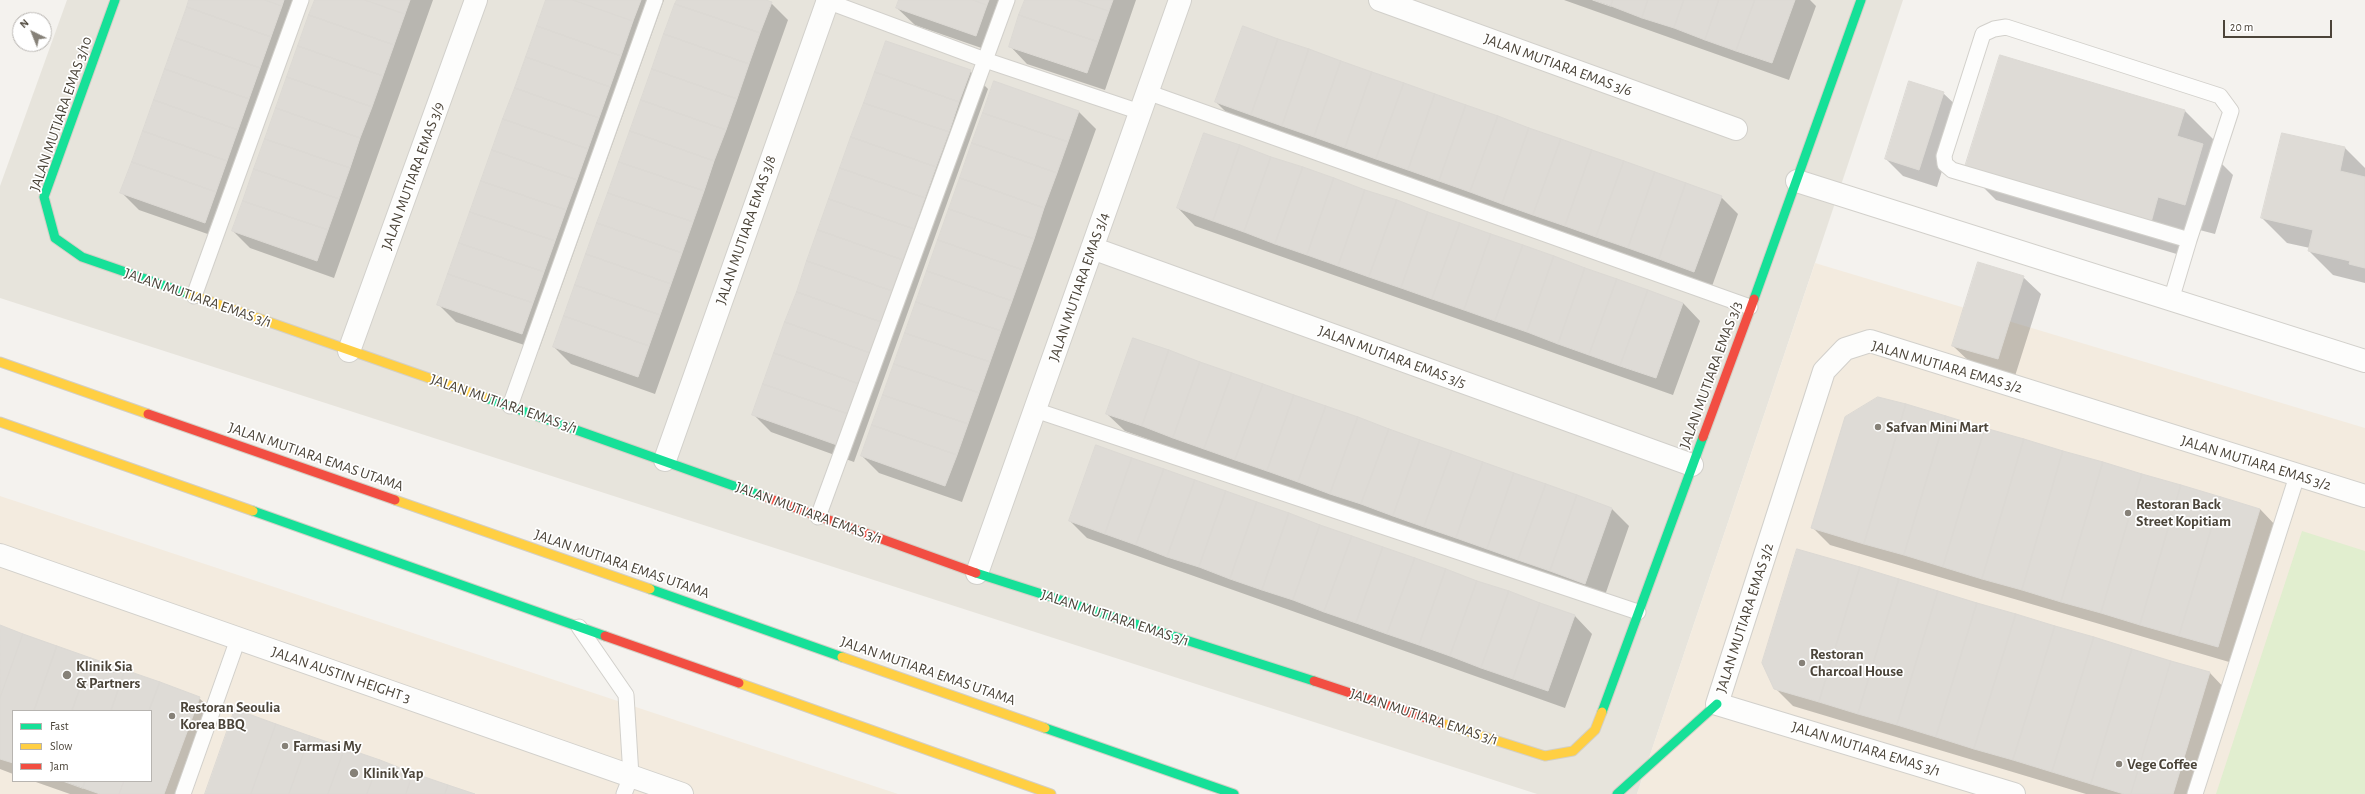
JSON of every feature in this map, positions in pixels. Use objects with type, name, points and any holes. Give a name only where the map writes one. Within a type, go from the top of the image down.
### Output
[{"type":"street","name":"JALAN MUTIARA EMAS 3/10","points":[[55,238],[44,197],[115,0]]},
{"type":"street","name":"JALAN MUTIARA EMAS 3/9","points":[[349,351],[476,0]]},
{"type":"street","name":"JALAN MUTIARA EMAS 3/8","points":[[665,460],[826,0]]},
{"type":"street","name":"JALAN MUTIARA EMAS 3/4","points":[[976,573],[1036,410],[1180,0]]},
{"type":"street","name":"JALAN MUTIARA EMAS 3/6","points":[[1380,0],[1736,129]]},
{"type":"street","name":"JALAN MUTIARA EMAS 3/3","points":[[1573,751],[1595,730],[1797,181],[1861,0]]},
{"type":"street","points":[[1797,181],[2365,361]]},
{"type":"street","name":"JALAN MUTIARA EMAS 3/1","points":[[55,238],[82,257],[665,460],[818,517],[976,573],[1545,756],[1573,751]]},
{"type":"street","name":"JALAN MUTIARA EMAS 3/5","points":[[1092,248],[1692,465]]},
{"type":"street","name":"JALAN MUTIARA EMAS 3/2","points":[[1717,704],[1824,371],[1845,349],[1870,342],[2365,496]]},
{"type":"street","name":"JALAN MUTIARA EMAS UTAMA","points":[[0,362],[1234,794]]},
{"type":"street","points":[[0,422],[577,624],[1051,794]]},
{"type":"street","name":"JALAN AUSTIN HEIGHT 3","points":[[0,555],[238,639],[628,785],[682,794]]},
{"type":"street","name":"JALAN MUTIARA EMAS 3/1","points":[[1717,704],[2014,794]]},
{"type":"street","points":[[1617,794],[1717,704]]},
{"type":"lane","points":[[194,296],[301,0]]},
{"type":"lane","points":[[510,406],[655,0]]},
{"type":"lane","points":[[826,0],[985,60],[1144,102],[1750,307]]},
{"type":"lane","points":[[818,517],[1007,0]]},
{"type":"lane","points":[[2171,300],[2231,111],[2220,96],[2006,26],[1983,34],[1944,156],[1944,164],[1952,170],[2189,240]]},
{"type":"lane","points":[[1036,410],[1638,612]]},
{"type":"lane","points":[[2195,794],[2297,476]]},
{"type":"lane","points":[[577,624],[626,694],[628,785]]},
{"type":"lane","points":[[183,794],[238,639]]},
{"type":"shaded area","points":[[67,0],[1903,0],[1637,794],[1537,794],[0,298],[0,186],[48,52],[52,52],[52,42]]},
{"type":"shaded area","points":[[1815,263],[2365,428],[2365,794],[1637,794]]},
{"type":"shaded area","points":[[0,496],[898,794],[0,794]]},
{"type":"green space","points":[[2302,531],[2365,551],[2365,794],[2216,794]]},
{"type":"building","points":[[189,0],[265,0],[282,6],[271,37],[187,7]]},
{"type":"building","points":[[265,0],[284,0],[282,6]]},
{"type":"building","points":[[315,0],[365,0],[405,14],[394,45],[309,15]]},
{"type":"building","points":[[365,0],[410,0],[405,14]]},
{"type":"building","points":[[546,0],[573,0],[633,21],[621,56],[537,26]]},
{"type":"building","points":[[573,0],[641,0],[633,21]]},
{"type":"building","points":[[677,0],[766,0],[772,2],[760,33],[675,4]]},
{"type":"building","points":[[899,0],[973,0],[987,5],[976,36],[896,8]]},
{"type":"building","points":[[973,0],[989,0],[987,5]]},
{"type":"building","points":[[1025,0],[1076,0],[1109,11],[1098,42],[1019,15]]},
{"type":"building","points":[[1076,0],[1113,0],[1109,11]]},
{"type":"building","points":[[1593,0],[1613,0],[1611,6]]},
{"type":"building","points":[[1613,0],[1648,0],[1642,18],[1611,6]]},
{"type":"building","points":[[1648,0],[1684,0],[1674,28],[1642,18]]},
{"type":"building","points":[[1684,0],[1719,0],[1705,40],[1674,28]]},
{"type":"building","points":[[1719,0],[1755,0],[1736,51],[1705,40]]},
{"type":"building","points":[[1755,0],[1795,0],[1772,63],[1736,51]]},
{"type":"building","points":[[675,4],[760,33],[749,64],[664,34]]},
{"type":"building","points":[[187,7],[271,37],[260,68],[176,38]]},
{"type":"building","points":[[309,15],[394,45],[383,76],[298,46]]},
{"type":"building","points":[[1019,15],[1098,42],[1087,73],[1009,47]]},
{"type":"building","points":[[537,26],[621,56],[610,87],[526,57]]},
{"type":"building","points":[[1243,26],[1278,39],[1251,115],[1215,102]]},
{"type":"building","points":[[664,34],[749,64],[737,99],[652,69]]},
{"type":"building","points":[[176,38],[260,68],[249,99],[165,69]]},
{"type":"building","points":[[1278,39],[1309,49],[1282,126],[1251,115]]},
{"type":"building","points":[[886,41],[971,70],[959,102],[875,72]]},
{"type":"building","points":[[298,46],[383,76],[372,107],[287,77]]},
{"type":"building","points":[[1309,49],[1341,61],[1314,137],[1282,126]]},
{"type":"building","points":[[2000,55],[2185,110],[2177,136],[2203,144],[2185,205],[2158,197],[2150,226],[1964,170]]},
{"type":"building","points":[[526,57],[610,87],[599,118],[515,88]]},
{"type":"building","points":[[1341,61],[1372,72],[1345,148],[1314,137]]},
{"type":"building","points":[[165,69],[249,99],[238,130],[154,100]]},
{"type":"building","points":[[652,69],[737,99],[726,130],[641,100]]},
{"type":"building","points":[[875,72],[959,102],[949,132],[864,103]]},
{"type":"building","points":[[1372,72],[1404,83],[1376,159],[1345,148]]},
{"type":"building","points":[[287,77],[372,107],[360,138],[276,108]]},
{"type":"building","points":[[994,81],[1079,111],[1068,142],[983,113]]},
{"type":"building","points":[[1909,81],[1944,92],[1919,170],[1885,159]]},
{"type":"building","points":[[1404,83],[1435,94],[1408,170],[1376,159]]},
{"type":"building","points":[[515,88],[599,118],[588,149],[503,119]]},
{"type":"building","points":[[1435,94],[1466,105],[1439,181],[1408,170]]},
{"type":"building","points":[[154,100],[238,130],[227,161],[143,131]]},
{"type":"building","points":[[641,100],[726,130],[714,161],[630,131]]},
{"type":"building","points":[[864,103],[949,132],[936,167],[851,137]]},
{"type":"building","points":[[1466,105],[1498,116],[1470,192],[1439,181]]},
{"type":"building","points":[[276,108],[360,138],[350,168],[265,139]]},
{"type":"building","points":[[983,113],[1068,142],[1057,173],[972,143]]},
{"type":"building","points":[[1498,116],[1529,128],[1502,204],[1470,192]]},
{"type":"building","points":[[503,119],[588,149],[577,180],[492,150]]},
{"type":"building","points":[[1529,128],[1561,139],[1533,215],[1502,204]]},
{"type":"building","points":[[143,131],[227,161],[216,192],[132,162]]},
{"type":"building","points":[[630,131],[714,161],[704,191],[619,162]]},
{"type":"building","points":[[1204,133],[1240,145],[1213,221],[1177,208]]},
{"type":"building","points":[[2282,133],[2345,147],[2340,171],[2365,177],[2365,268],[2349,264],[2350,261],[2308,251],[2313,230],[2261,218]]},
{"type":"building","points":[[851,137],[936,167],[925,198],[840,168]]},
{"type":"building","points":[[265,139],[350,168],[339,199],[254,169]]},
{"type":"building","points":[[1561,139],[1592,150],[1565,226],[1533,215]]},
{"type":"building","points":[[972,143],[1057,173],[1044,208],[960,178]]},
{"type":"building","points":[[1240,145],[1271,157],[1244,232],[1213,221]]},
{"type":"building","points":[[492,150],[577,180],[566,210],[481,181]]},
{"type":"building","points":[[1592,150],[1624,161],[1596,237],[1565,226]]},
{"type":"building","points":[[1271,157],[1303,167],[1275,244],[1244,232]]},
{"type":"building","points":[[1624,161],[1655,172],[1628,248],[1596,237]]},
{"type":"building","points":[[132,162],[216,192],[205,223],[120,193]]},
{"type":"building","points":[[619,162],[704,191],[693,222],[608,193]]},
{"type":"building","points":[[1303,167],[1334,178],[1307,255],[1275,244]]},
{"type":"building","points":[[840,168],[925,198],[914,229],[829,199]]},
{"type":"building","points":[[254,169],[339,199],[328,230],[243,201]]},
{"type":"building","points":[[1655,172],[1686,183],[1659,259],[1628,248]]},
{"type":"building","points":[[960,178],[1044,208],[1034,239],[949,209]]},
{"type":"building","points":[[1334,178],[1365,190],[1338,266],[1307,255]]},
{"type":"building","points":[[481,181],[566,210],[555,241],[470,212]]},
{"type":"building","points":[[1686,183],[1722,196],[1694,272],[1659,259]]},
{"type":"building","points":[[1365,190],[1397,200],[1369,277],[1338,266]]},
{"type":"building","points":[[608,193],[693,222],[682,253],[597,223]]},
{"type":"building","points":[[829,199],[914,229],[903,260],[818,230]]},
{"type":"building","points":[[1397,200],[1428,212],[1401,288],[1369,277]]},
{"type":"building","points":[[243,201],[328,230],[317,261],[232,231]]},
{"type":"building","points":[[949,209],[1034,239],[1023,270],[938,240]]},
{"type":"building","points":[[470,212],[555,241],[544,272],[459,243]]},
{"type":"building","points":[[1428,212],[1460,223],[1432,299],[1401,288]]},
{"type":"building","points":[[597,223],[682,253],[671,284],[586,254]]},
{"type":"building","points":[[1460,223],[1491,234],[1464,310],[1432,299]]},
{"type":"building","points":[[818,230],[903,260],[892,291],[807,261]]},
{"type":"building","points":[[1491,234],[1523,245],[1495,321],[1464,310]]},
{"type":"building","points":[[938,240],[1023,270],[1012,301],[927,271]]},
{"type":"building","points":[[459,243],[544,272],[533,303],[448,274]]},
{"type":"building","points":[[1523,245],[1554,256],[1527,332],[1495,321]]},
{"type":"building","points":[[586,254],[671,284],[660,315],[575,285]]},
{"type":"building","points":[[1554,256],[1585,268],[1558,344],[1527,332]]},
{"type":"building","points":[[807,261],[892,291],[881,322],[797,292]]},
{"type":"building","points":[[1978,262],[2024,276],[1998,359],[1952,346]]},
{"type":"building","points":[[1585,268],[1617,279],[1589,355],[1558,344]]},
{"type":"building","points":[[927,271],[1012,301],[1001,331],[916,302]]},
{"type":"building","points":[[448,274],[533,303],[522,334],[437,305]]},
{"type":"building","points":[[1617,279],[1648,290],[1620,366],[1589,355]]},
{"type":"building","points":[[575,285],[660,315],[649,346],[564,316]]},
{"type":"building","points":[[1648,290],[1683,303],[1656,378],[1620,366]]},
{"type":"building","points":[[797,292],[881,322],[870,353],[785,322]]},
{"type":"building","points":[[916,302],[1001,331],[990,362],[905,333]]},
{"type":"building","points":[[564,316],[649,346],[638,377],[553,347]]},
{"type":"building","points":[[785,322],[870,353],[859,384],[774,353]]},
{"type":"building","points":[[905,333],[990,362],[979,393],[894,364]]},
{"type":"building","points":[[1133,338],[1169,350],[1142,426],[1106,414]]},
{"type":"building","points":[[1169,350],[1200,362],[1173,438],[1142,426]]},
{"type":"building","points":[[774,353],[859,384],[848,414],[763,384]]},
{"type":"building","points":[[1200,362],[1232,373],[1204,449],[1173,438]]},
{"type":"building","points":[[894,364],[979,393],[968,424],[883,395]]},
{"type":"building","points":[[1232,373],[1263,384],[1235,460],[1204,449]]},
{"type":"building","points":[[763,384],[848,414],[837,445],[752,415]]},
{"type":"building","points":[[1263,384],[1294,395],[1267,471],[1235,460]]},
{"type":"building","points":[[883,395],[968,424],[957,455],[872,425]]},
{"type":"building","points":[[1294,395],[1326,406],[1298,482],[1267,471]]},
{"type":"building","points":[[1878,397],[1906,404],[1864,544],[1811,528],[1845,417]]},
{"type":"building","points":[[1906,404],[1946,416],[1904,555],[1864,544]]},
{"type":"building","points":[[1326,406],[1358,417],[1330,494],[1298,482]]},
{"type":"building","points":[[1946,416],[1985,428],[1943,567],[1904,555]]},
{"type":"building","points":[[1358,417],[1389,429],[1361,504],[1330,494]]},
{"type":"building","points":[[872,425],[957,455],[945,486],[861,456]]},
{"type":"building","points":[[1985,428],[2024,439],[1982,579],[1943,567]]},
{"type":"building","points":[[1389,429],[1420,440],[1393,516],[1361,504]]},
{"type":"building","points":[[2024,439],[2063,451],[2022,590],[1982,579]]},
{"type":"building","points":[[1420,440],[1452,451],[1424,527],[1393,516]]},
{"type":"building","points":[[1096,445],[1132,458],[1105,534],[1069,521]]},
{"type":"building","points":[[1452,451],[1483,462],[1456,538],[1424,527]]},
{"type":"building","points":[[2063,451],[2103,462],[2061,602],[2022,590]]},
{"type":"building","points":[[1132,458],[1164,469],[1136,545],[1105,534]]},
{"type":"building","points":[[1483,462],[1514,473],[1487,549],[1456,538]]},
{"type":"building","points":[[2103,462],[2142,474],[2101,613],[2061,602]]},
{"type":"building","points":[[1164,469],[1195,480],[1167,557],[1136,545]]},
{"type":"building","points":[[1514,473],[1546,484],[1518,560],[1487,549]]},
{"type":"building","points":[[2142,474],[2181,485],[2140,625],[2101,613]]},
{"type":"building","points":[[1195,480],[1226,491],[1199,567],[1167,557]]},
{"type":"building","points":[[1546,484],[1577,495],[1550,571],[1518,560]]},
{"type":"building","points":[[2181,485],[2221,497],[2179,636],[2140,625]]},
{"type":"building","points":[[1226,491],[1257,502],[1230,579],[1199,567]]},
{"type":"building","points":[[1577,495],[1612,508],[1585,584],[1550,571]]},
{"type":"building","points":[[2221,497],[2260,509],[2218,647],[2179,636]]},
{"type":"building","points":[[1257,502],[1289,513],[1262,590],[1230,579]]},
{"type":"building","points":[[1289,513],[1320,525],[1293,600],[1262,590]]},
{"type":"building","points":[[1320,525],[1352,536],[1324,612],[1293,600]]},
{"type":"building","points":[[1352,536],[1383,547],[1356,623],[1324,612]]},
{"type":"building","points":[[1383,547],[1415,558],[1387,634],[1356,623]]},
{"type":"building","points":[[1797,549],[1860,567],[1819,702],[1774,689],[1762,663]]},
{"type":"building","points":[[1415,558],[1446,569],[1419,645],[1387,634]]},
{"type":"building","points":[[1860,567],[1899,579],[1858,714],[1819,702]]},
{"type":"building","points":[[1446,569],[1477,581],[1450,656],[1419,645]]},
{"type":"building","points":[[1899,579],[1938,591],[1897,725],[1858,714]]},
{"type":"building","points":[[1477,581],[1509,591],[1481,668],[1450,656]]},
{"type":"building","points":[[1509,591],[1540,603],[1513,679],[1481,668]]},
{"type":"building","points":[[1938,591],[1977,603],[1936,737],[1897,725]]},
{"type":"building","points":[[1540,603],[1575,615],[1548,691],[1513,679]]},
{"type":"building","points":[[1977,603],[2016,614],[1974,749],[1936,737]]},
{"type":"building","points":[[2016,614],[2055,626],[2013,760],[1974,749]]},
{"type":"building","points":[[0,625],[23,634],[0,698]]},
{"type":"building","points":[[2055,626],[2094,637],[2052,772],[2013,760]]},
{"type":"building","points":[[23,634],[57,646],[34,710],[12,710],[12,763],[0,759],[0,698]]},
{"type":"building","points":[[2094,637],[2132,649],[2091,784],[2052,772]]},
{"type":"building","points":[[57,646],[91,658],[72,710],[34,710]]},
{"type":"building","points":[[2132,649],[2171,661],[2131,794],[2124,794],[2091,784]]},
{"type":"building","points":[[91,658],[125,670],[111,710],[72,710]]},
{"type":"building","points":[[2171,661],[2210,672],[2173,794],[2131,794]]},
{"type":"building","points":[[125,670],[160,682],[149,710],[111,710]]},
{"type":"building","points":[[160,682],[200,697],[164,794],[119,794],[124,782],[152,782],[152,710],[149,710]]},
{"type":"building","points":[[235,709],[276,724],[251,794],[205,794]]},
{"type":"building","points":[[276,724],[310,736],[289,794],[251,794]]},
{"type":"building","points":[[310,736],[345,748],[328,794],[289,794]]},
{"type":"building","points":[[345,748],[380,760],[367,794],[328,794]]},
{"type":"building","points":[[380,760],[413,773],[406,794],[367,794]]},
{"type":"building","points":[[413,773],[448,785],[445,794],[406,794]]},
{"type":"building","points":[[66,782],[85,782],[83,788]]},
{"type":"building","points":[[85,782],[124,782],[119,794],[100,794],[83,788]]},
{"type":"building","points":[[448,785],[475,794],[445,794]]},
{"type":"traffic: fast","points":[[115,0],[44,197],[55,238],[82,257],[189,294]]},
{"type":"traffic: fast","points":[[1754,299],[1861,0]]},
{"type":"traffic: fast","points":[[486,398],[765,497]]},
{"type":"traffic: fast","points":[[1602,712],[1703,437]]},
{"type":"traffic: fast","points":[[253,511],[605,636]]},
{"type":"traffic: fast","points":[[976,573],[1314,681]]},
{"type":"traffic: fast","points":[[650,589],[842,657]]},
{"type":"traffic: fast","points":[[1617,794],[1717,704]]},
{"type":"traffic: fast","points":[[1045,728],[1234,794]]},
{"type":"traffic: slow","points":[[189,294],[486,398]]},
{"type":"traffic: slow","points":[[0,362],[148,414]]},
{"type":"traffic: slow","points":[[0,422],[253,511]]},
{"type":"traffic: slow","points":[[395,500],[650,589]]},
{"type":"traffic: slow","points":[[842,657],[1045,728]]},
{"type":"traffic: slow","points":[[739,683],[1051,794]]},
{"type":"traffic: slow","points":[[1441,723],[1545,756],[1573,751],[1595,730],[1602,712]]},
{"type":"traffic: jam","points":[[1703,437],[1754,299]]},
{"type":"traffic: jam","points":[[148,414],[395,500]]},
{"type":"traffic: jam","points":[[765,497],[976,573]]},
{"type":"traffic: jam","points":[[605,636],[739,683]]},
{"type":"traffic: jam","points":[[1314,681],[1441,723]]},
{"type":"place","name":"Safvan Mini Mart","points":[[1878,427]]},
{"type":"place","name":"Restoran Back Street Kopitiam","points":[[2128,513]]},
{"type":"place","name":"Restoran Charcoal House","points":[[1802,663]]},
{"type":"place","name":"Klinik Sia & Partners","points":[[67,675]]},
{"type":"place","name":"Restoran Seoulia Korea BBQ","points":[[172,716]]},
{"type":"place","name":"Farmasi My","points":[[285,746]]},
{"type":"place","name":"Vege Coffee","points":[[2119,764]]},
{"type":"place","name":"Klinik Yap","points":[[354,773]]}]
